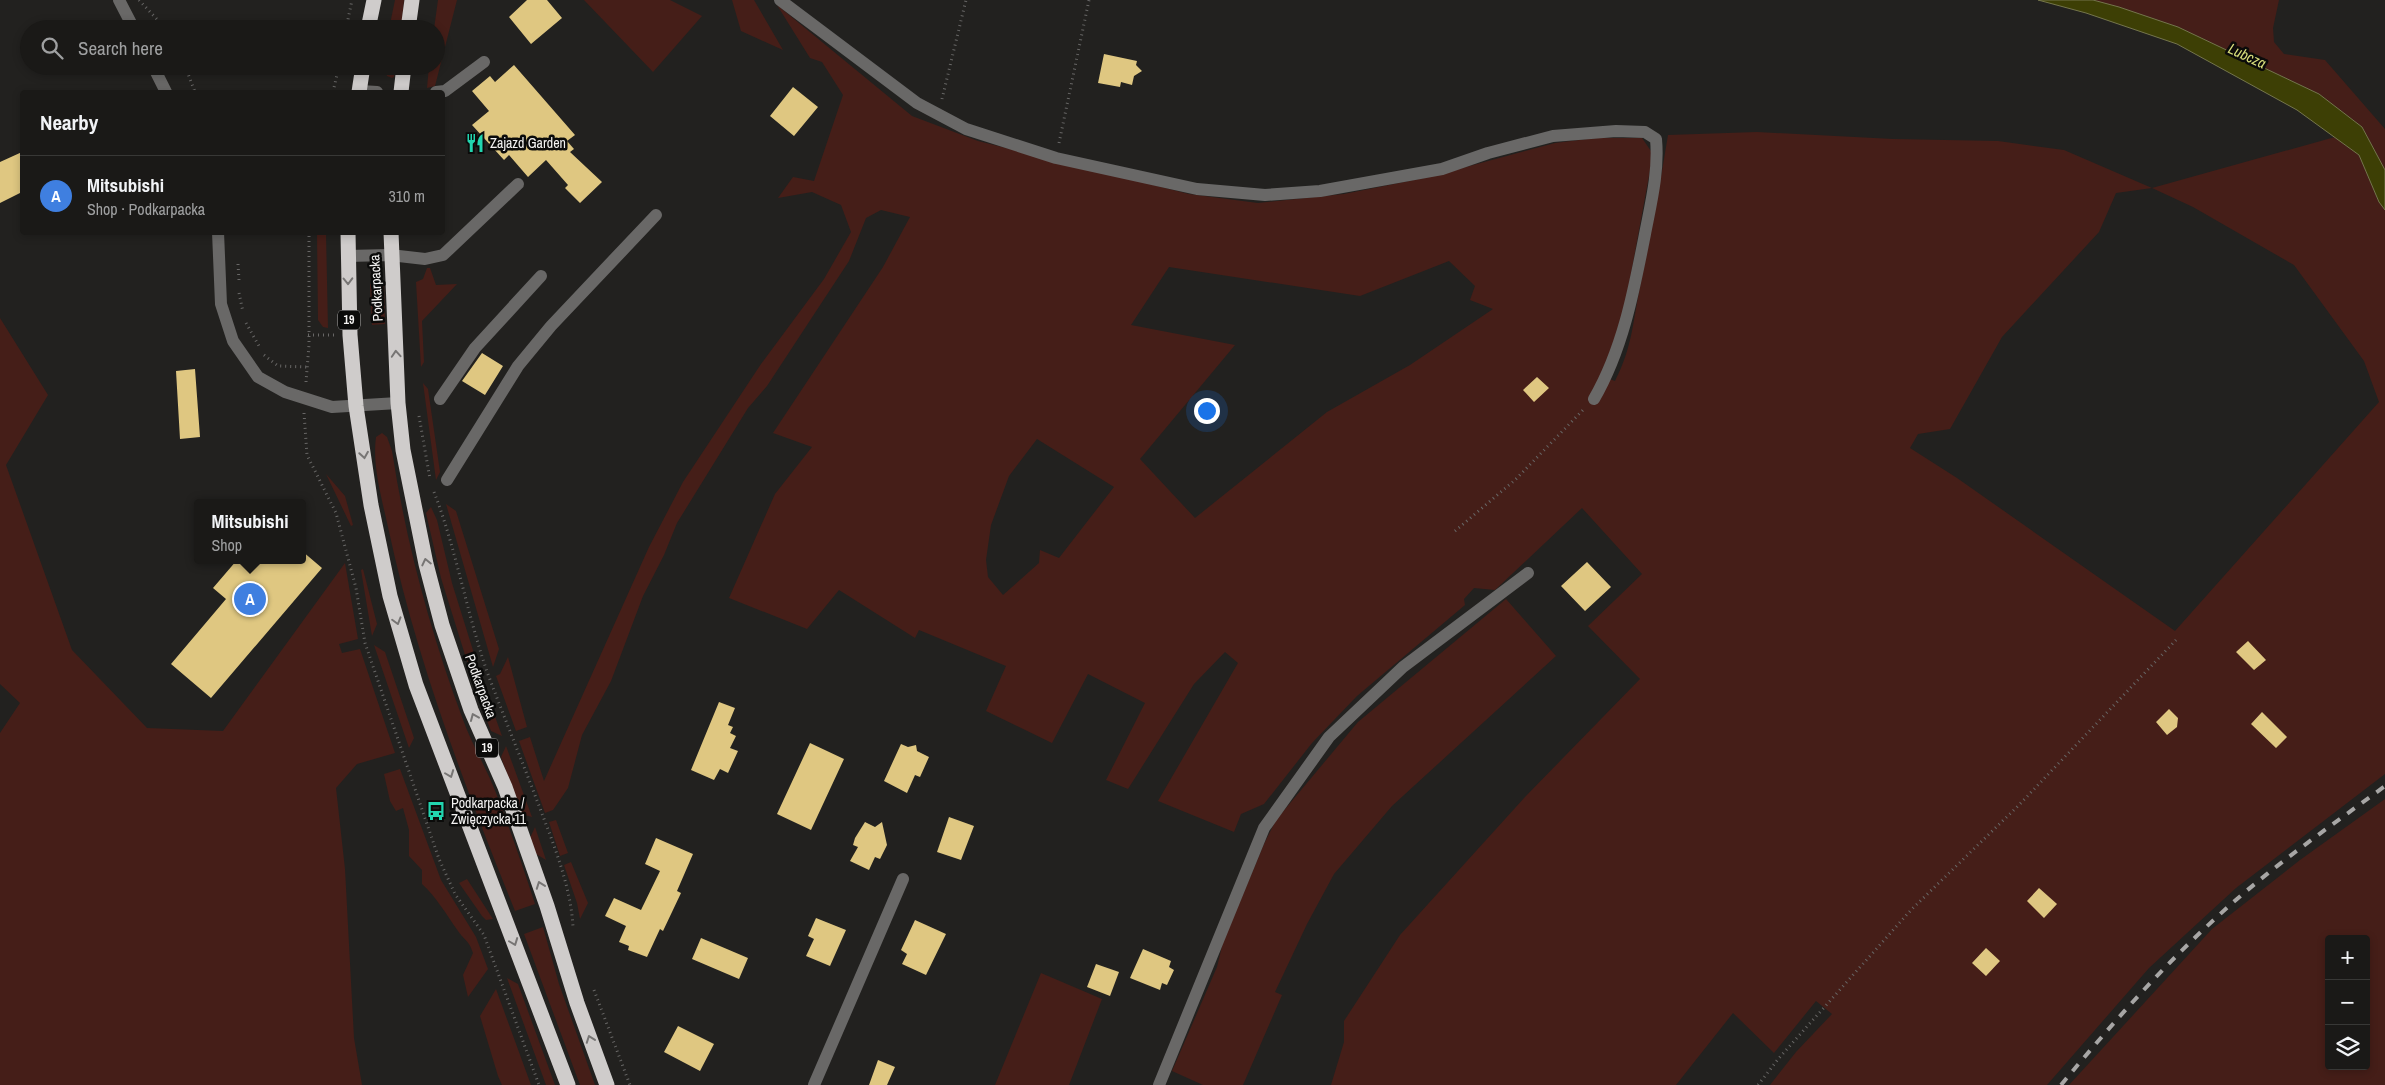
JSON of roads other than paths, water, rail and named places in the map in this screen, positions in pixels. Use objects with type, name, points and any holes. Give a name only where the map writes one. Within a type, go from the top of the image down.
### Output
[{"type":"highway","points":[[370,20],[374,0]]},
{"type":"highway","points":[[409,20],[412,0]]},
{"type":"highway","points":[[360,90],[362,75]]},
{"type":"highway","points":[[400,90],[403,75]]},
{"type":"highway","name":"Podkarpacka","points":[[348,235],[350,334],[356,406],[371,505],[390,596],[416,685],[568,1085]]},
{"type":"highway","name":"Podkarpacka","points":[[391,235],[390,255],[398,403],[403,450],[426,564],[442,625],[471,710],[504,787],[547,906],[577,1003],[607,1085]]},
{"type":"street","points":[[120,0],[130,20]]},
{"type":"street","points":[[780,0],[917,103],[966,129],[1056,158],[1197,189],[1265,195],[1320,191],[1442,169],[1488,153],[1552,136],[1616,131],[1645,132],[1656,139],[1658,156],[1653,194],[1626,322],[1606,380],[1594,399]]},
{"type":"street","points":[[445,91],[484,62]]},
{"type":"street","points":[[157,75],[165,90]]},
{"type":"street","points":[[347,256],[390,255],[425,259],[443,255],[518,184]]},
{"type":"street","points":[[447,480],[518,366],[551,326],[656,216]]},
{"type":"street","points":[[218,235],[221,304],[233,341],[258,377],[285,392],[332,407],[398,403]]},
{"type":"street","points":[[440,399],[475,348],[541,276]]},
{"type":"street","points":[[1159,1085],[1264,828],[1329,737],[1403,667],[1528,573]]},
{"type":"street","points":[[814,1085],[903,879]]},
{"type":"railway","points":[[2061,1085],[2136,998],[2218,916],[2279,865],[2385,786]]},
{"type":"place","name":"Zajazd Garden","points":[[475,143]]},
{"type":"place","name":"Mitsubishi","points":[[250,599]]},
{"type":"place","name":"Podkarpacka / Zwięczycka 11","points":[[436,811]]},
{"type":"water label","name":"Lubcza","points":[[2247,56]]}]
